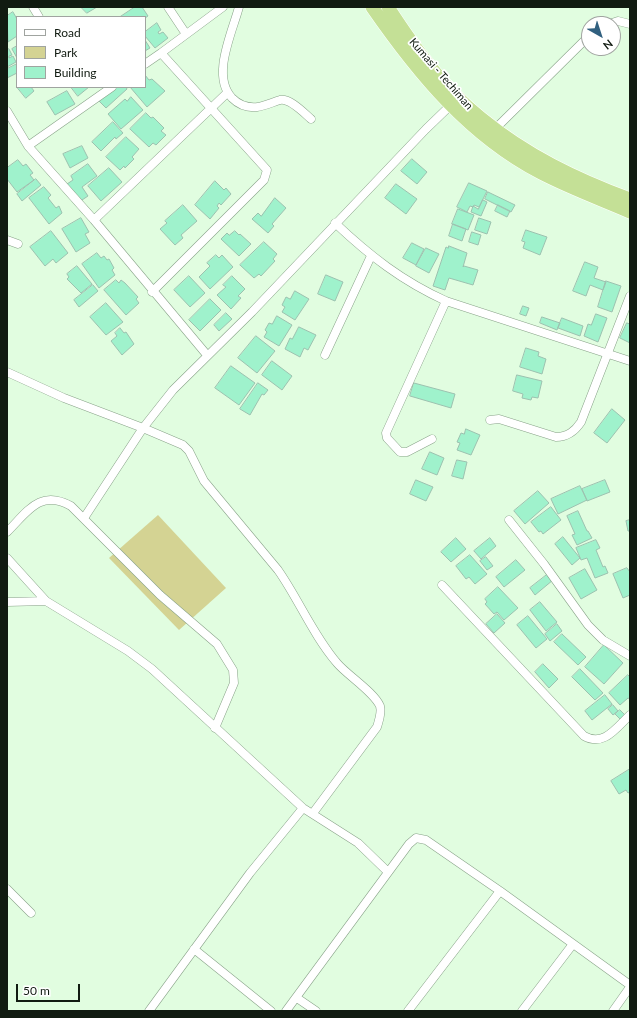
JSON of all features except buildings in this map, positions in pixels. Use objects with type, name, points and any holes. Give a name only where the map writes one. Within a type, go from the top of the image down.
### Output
[{"type":"highway","points":[[372,7],[394,38],[455,102],[505,150],[540,173],[630,212]]},
{"type":"highway","name":"Kumasi - Techiman","points":[[388,7],[455,102],[481,118],[525,150],[574,178],[630,199]]},
{"type":"street","points":[[34,7],[38,16]]},
{"type":"street","points":[[168,7],[186,34]]},
{"type":"street","points":[[146,63],[223,7]]},
{"type":"street","points":[[239,7],[222,70],[223,83],[227,93],[243,106],[257,107],[282,100],[288,101],[311,119]]},
{"type":"street","points":[[495,129],[581,44]]},
{"type":"street","points":[[152,292],[264,180],[267,174],[267,170],[161,53]]},
{"type":"street","points":[[28,146],[111,88]]},
{"type":"street","points":[[94,220],[227,93]]},
{"type":"street","points":[[84,518],[143,428],[174,390],[206,355],[252,312],[426,129],[455,102]]},
{"type":"street","points":[[7,111],[28,146],[94,220],[152,292],[206,355]]},
{"type":"street","points":[[335,223],[371,256],[416,287],[446,301],[630,361]]},
{"type":"street","points":[[7,240],[18,244]]},
{"type":"street","points":[[325,355],[371,256]]},
{"type":"street","points":[[490,420],[499,419],[556,437],[564,437],[576,430],[630,296]]},
{"type":"street","points":[[432,439],[407,452],[400,452],[387,438],[386,433],[446,301]]},
{"type":"street","points":[[7,372],[64,398],[183,445],[189,451],[204,481],[288,584],[299,607],[337,663],[377,701],[381,712],[377,727],[313,813]]},
{"type":"street","points":[[7,532],[37,503],[52,499],[60,500],[71,506],[84,518],[160,595],[217,644],[233,670],[234,683],[215,728]]},
{"type":"street","points":[[509,520],[544,564],[588,626],[604,640],[630,656]]},
{"type":"street","points":[[7,558],[46,601],[128,651],[152,669],[303,808],[358,843],[388,872]]},
{"type":"street","points":[[442,585],[584,736],[597,741],[605,738],[630,715]]},
{"type":"street","points":[[7,602],[46,601]]},
{"type":"street","points":[[149,1011],[250,873],[303,808]]},
{"type":"street","points":[[286,1011],[409,844],[416,838],[420,838],[500,890],[630,986],[613,1011]]},
{"type":"street","points":[[7,889],[32,913]]},
{"type":"street","points":[[408,1011],[500,890]]},
{"type":"street","points":[[522,1011],[573,944]]},
{"type":"street","points":[[194,949],[271,1011]]},
{"type":"street","points":[[296,998],[316,1011]]},
{"type":"green space","points":[[158,515],[226,588],[179,630],[109,558]]}]
